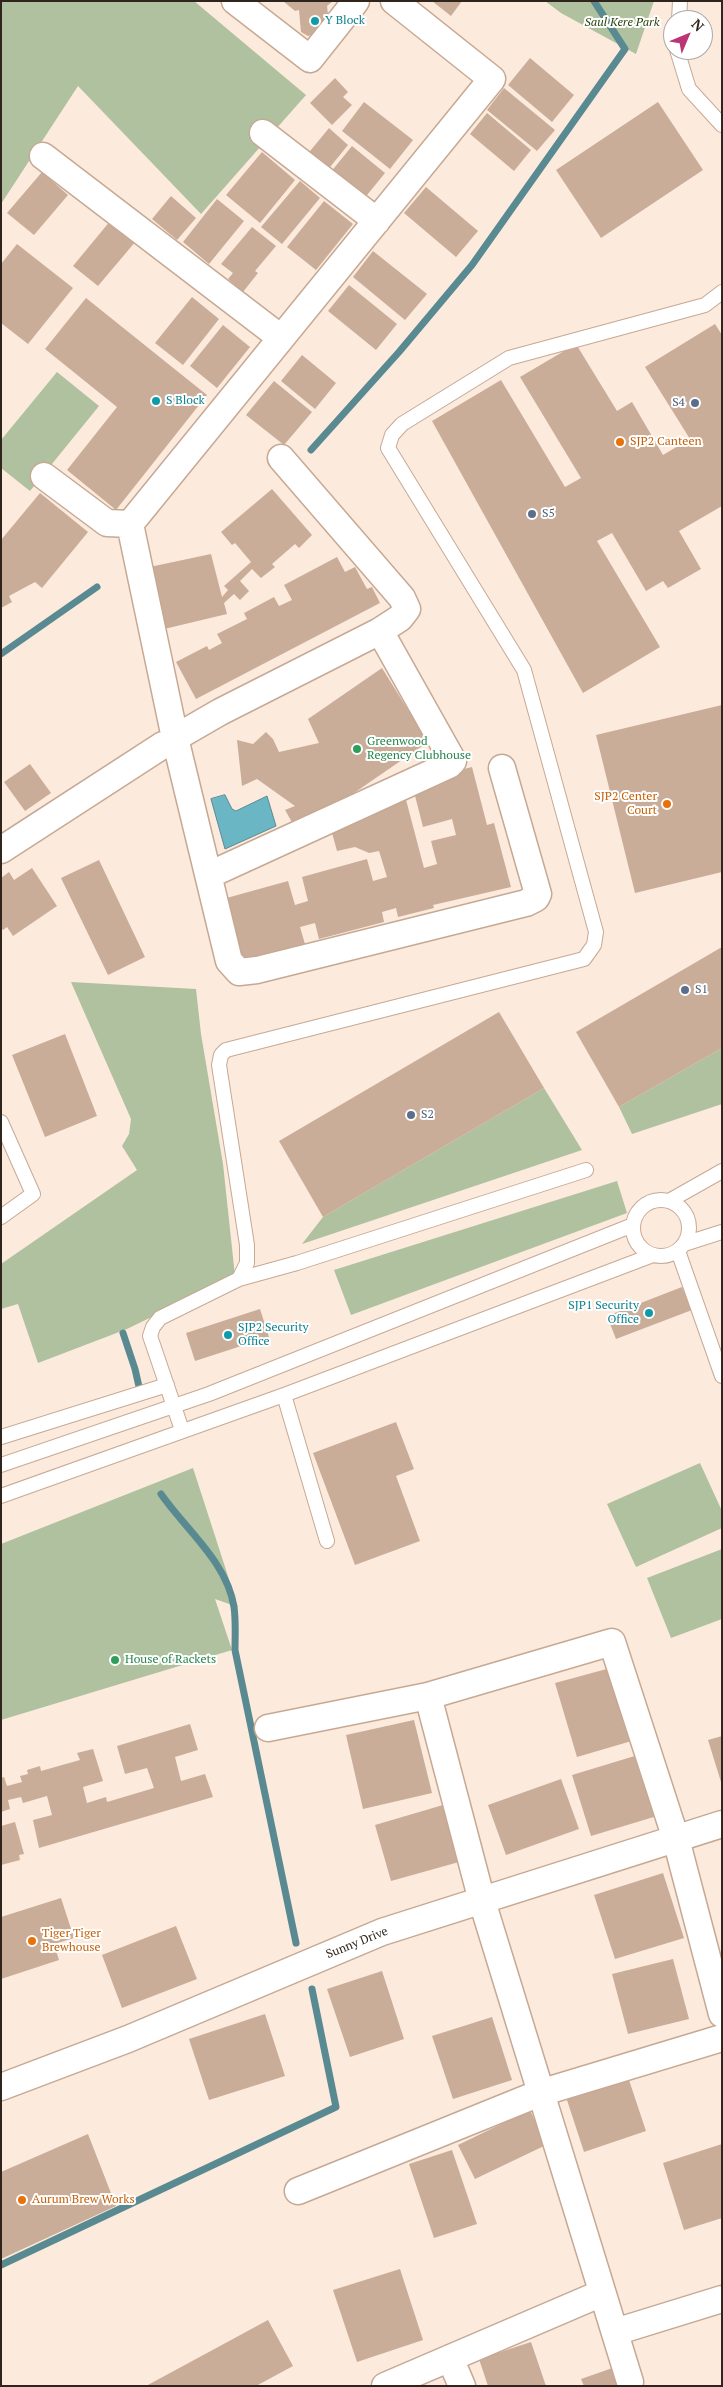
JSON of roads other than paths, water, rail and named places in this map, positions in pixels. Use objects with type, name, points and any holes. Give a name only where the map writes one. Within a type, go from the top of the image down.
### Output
[{"type":"street","points":[[235,1],[310,59],[356,1]]},
{"type":"street","points":[[394,1],[492,78],[130,524],[169,742],[209,876],[229,961],[239,972],[526,903],[536,898],[538,894],[502,768]]},
{"type":"street","points":[[263,133],[377,221]]},
{"type":"street","points":[[43,156],[281,338]]},
{"type":"street","points":[[1,850],[169,742],[220,712],[380,632],[400,618],[407,609],[402,598],[281,458]]},
{"type":"street","points":[[44,476],[107,524],[130,524]]},
{"type":"street","points":[[209,876],[452,763],[452,758],[380,632]]},
{"type":"street","points":[[268,1728],[428,1696],[612,1642],[676,1839],[722,2014]]},
{"type":"street","points":[[428,1696],[482,1901],[630,2382]]},
{"type":"street","name":"Sunny Drive","points":[[1,2087],[128,2039],[382,1932],[722,1824]]},
{"type":"street","points":[[298,2191],[540,2093],[722,2038]]},
{"type":"street","points":[[386,2386],[602,2293]]},
{"type":"street","points":[[615,2332],[722,2299]]},
{"type":"street","points":[[450,2358],[462,2386]]},
{"type":"lane","points":[[680,60],[689,89],[722,125]]},
{"type":"lane","points":[[240,1279],[247,1263],[247,1245],[219,1065],[221,1055],[226,1050],[584,959],[594,945],[596,932],[524,670],[388,448],[392,435],[402,424],[509,358],[705,305],[722,292]]},
{"type":"lane","points":[[1,1122],[33,1194],[1,1217]]},
{"type":"lane","points":[[182,1430],[150,1336],[153,1327],[160,1318],[240,1279],[297,1263],[586,1170]]},
{"type":"lane","points":[[722,1171],[669,1201],[649,1202],[636,1215],[633,1225],[634,1235],[644,1251],[662,1256],[722,1232]]},
{"type":"lane","points":[[669,1201],[678,1205],[688,1219],[689,1228],[681,1247],[722,1376]]},
{"type":"lane","points":[[1,1465],[219,1390],[633,1225]]},
{"type":"lane","points":[[1,1496],[284,1395],[653,1255]]},
{"type":"lane","points":[[1,1437],[167,1385]]},
{"type":"lane","points":[[284,1395],[326,1540]]},
{"type":"water","points":[[225,795],[232,809],[236,811],[267,796],[276,826],[225,849],[211,799]]},
{"type":"waterway","points":[[311,450],[399,352],[472,265],[625,49],[594,1]]},
{"type":"waterway","points":[[1,654],[97,587]]},
{"type":"waterway","points":[[123,1333],[140,1391]]},
{"type":"waterway","points":[[161,1494],[214,1561],[230,1591],[235,1612],[235,1650],[296,1943]]},
{"type":"waterway","points":[[1,2265],[336,2107],[312,1989]]},
{"type":"place","name":"Y Block","points":[[315,21]]},
{"type":"place","name":"S Block","points":[[156,401]]},
{"type":"place","name":"S4","points":[[695,403]]},
{"type":"place","name":"SJP2 Canteen","points":[[620,442]]},
{"type":"place","name":"S5","points":[[532,514]]},
{"type":"place","name":"Greenwood Regency Clubhouse","points":[[357,749]]},
{"type":"place","name":"SJP2 Center Court","points":[[667,804]]},
{"type":"place","name":"S1","points":[[685,990]]},
{"type":"place","name":"S2","points":[[411,1115]]},
{"type":"place","name":"SJP1 Security Office","points":[[649,1313]]},
{"type":"place","name":"SJP2 Security Office","points":[[228,1335]]},
{"type":"place","name":"House of Rackets","points":[[115,1660]]},
{"type":"place","name":"Tiger Tiger Brewhouse","points":[[32,1941]]},
{"type":"place","name":"Aurum Brew Works","points":[[22,2200]]},
{"type":"park label","name":"Saul Kere Park","points":[[622,23]]}]
